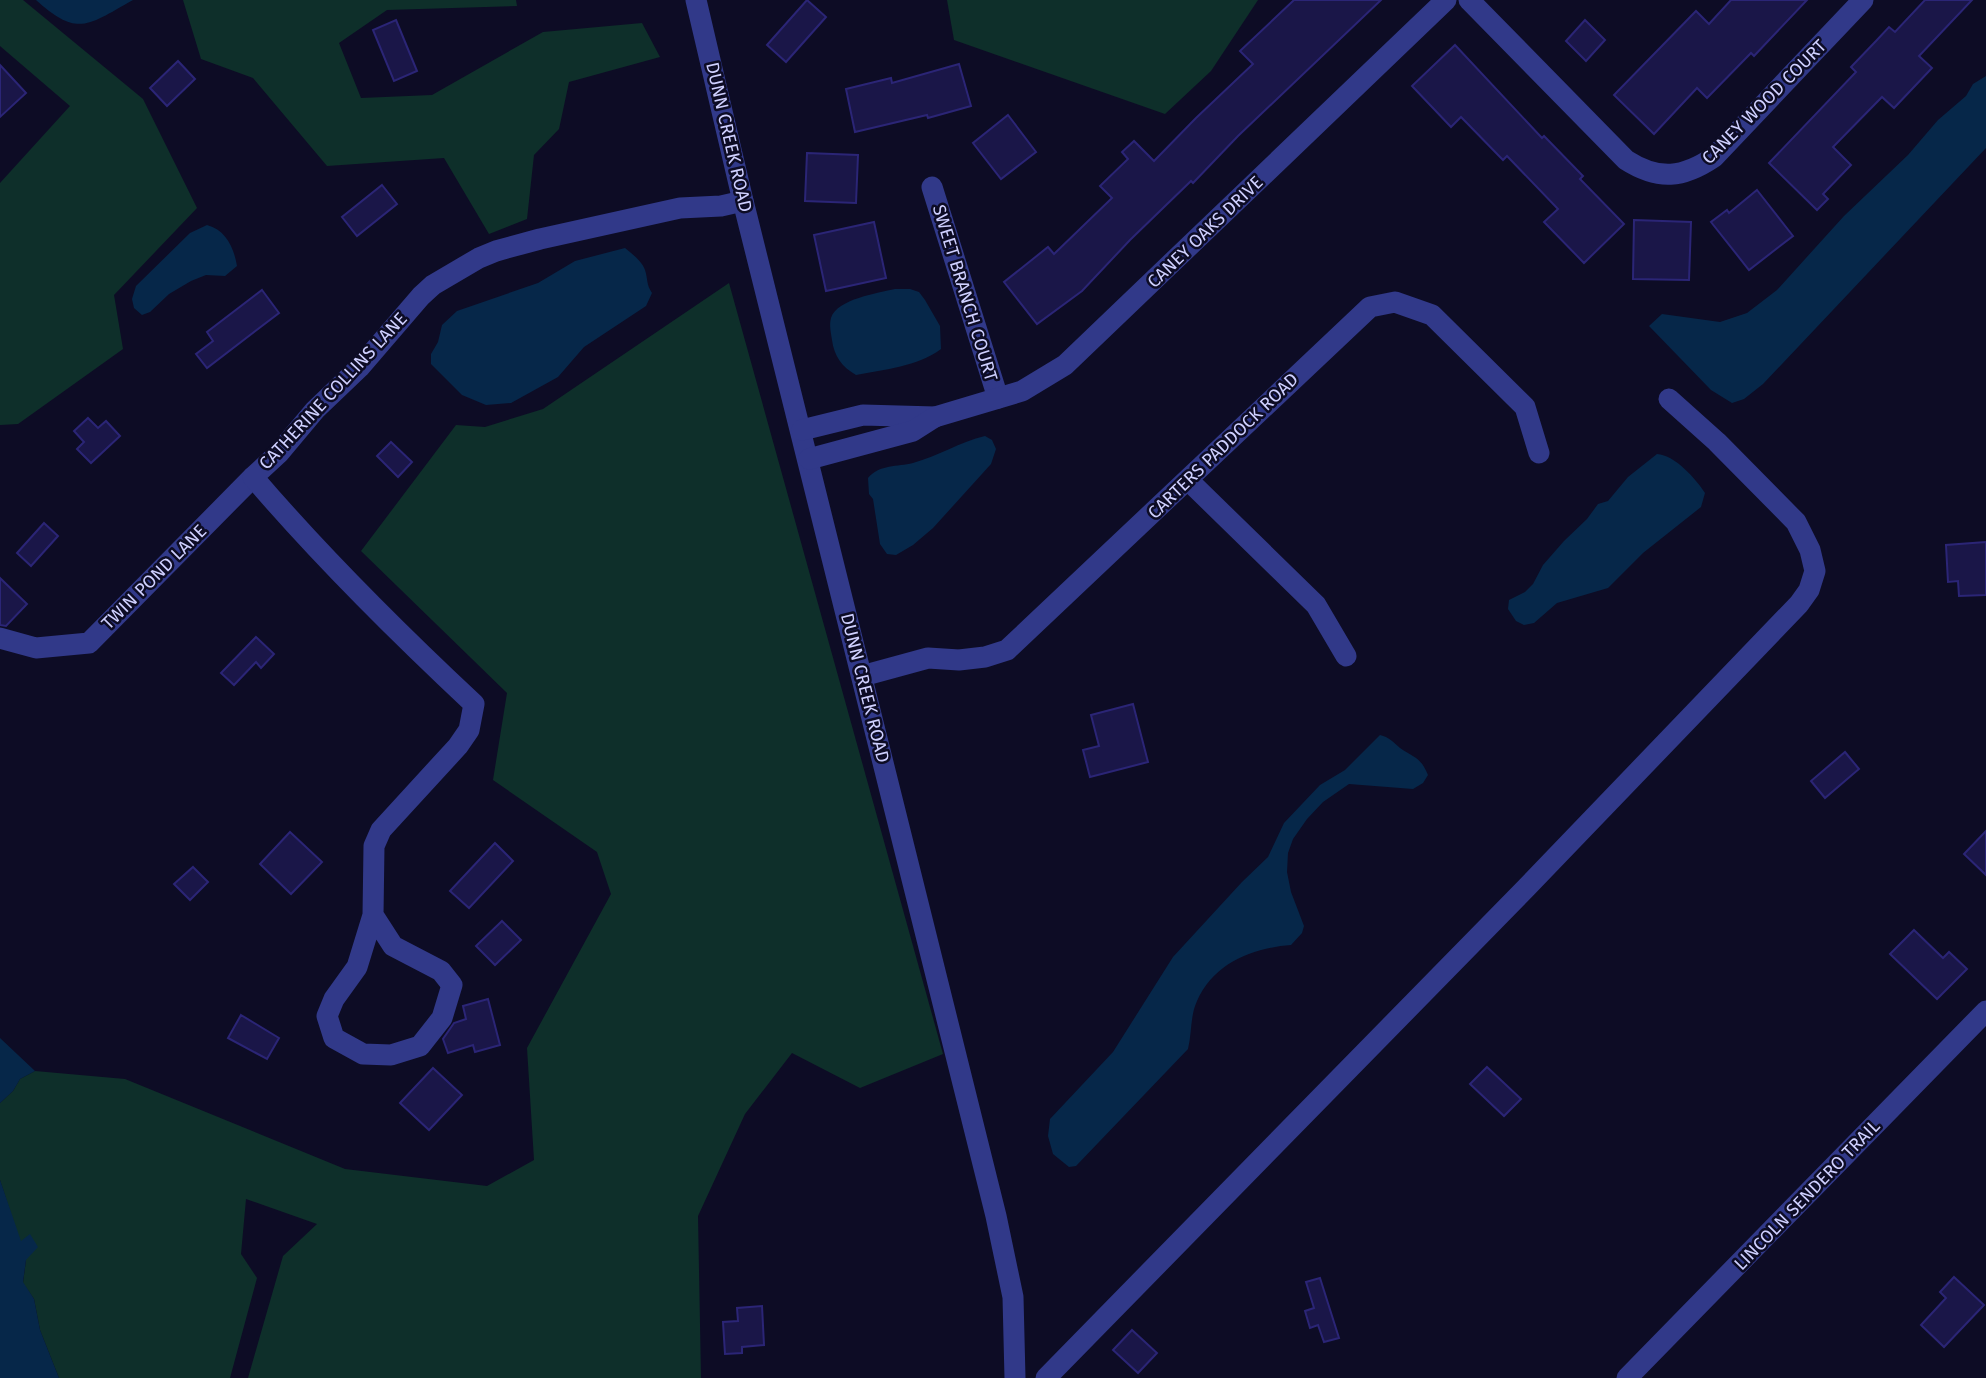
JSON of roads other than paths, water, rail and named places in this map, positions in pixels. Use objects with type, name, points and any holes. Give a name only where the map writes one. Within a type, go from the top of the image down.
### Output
[{"type":"street","name":"DUNN CREEK ROAD","points":[[696,0],[743,201],[1009,1271],[1020,1377]]},
{"type":"street","name":"CANEY OAKS DRIVE","points":[[809,459],[913,431],[935,417],[1022,391],[1040,382],[1073,357],[1446,0]]},
{"type":"street","name":"CANEY WOOD COURT","points":[[1469,0],[1626,160],[1641,170],[1659,175],[1680,174],[1698,168],[1714,157],[1863,0]]},
{"type":"street","name":"SWEET BRANCH COURT","points":[[932,187],[998,398]]},
{"type":"street","name":"CATHERINE COLLINS LANE","points":[[373,915],[393,946],[441,971],[452,985],[442,1017],[420,1046],[391,1055],[363,1054],[334,1038],[327,1016],[334,999],[356,967],[373,915],[374,846],[381,831],[458,746],[469,730],[474,704],[393,628],[314,547],[253,477],[360,367],[421,296],[433,285],[468,265],[496,251],[540,239],[680,208],[721,206],[743,201]]},
{"type":"street","name":"CARTERS PADDOCK ROAD","points":[[862,676],[928,658],[959,660],[985,657],[1007,650],[1370,307],[1395,302],[1432,314],[1525,407],[1539,453]]},
{"type":"street","points":[[1046,1378],[1527,887],[1799,604],[1809,590],[1815,571],[1810,550],[1796,522],[1717,442],[1669,399]]},
{"type":"street","name":"CANEY OAKS DRIVE","points":[[802,430],[863,415],[935,417]]},
{"type":"street","name":"TWIN POND LANE","points":[[0,638],[37,649],[89,643],[253,477]]},
{"type":"street","points":[[1188,480],[1316,605],[1346,656]]},
{"type":"street","name":"LINCOLN SENDERO TRAIL","points":[[1628,1378],[1986,1011]]},
{"type":"water","points":[[36,0],[133,0],[105,16],[83,24],[63,20]]},
{"type":"water","points":[[1986,76],[1986,148],[1763,384],[1744,399],[1732,403],[1711,390],[1649,326],[1662,314],[1720,322],[1747,313],[1777,290],[1844,216],[1908,155],[1938,120],[1966,96],[1973,84]]},
{"type":"water","points":[[207,225],[224,235],[234,253],[237,266],[225,276],[206,275],[191,281],[142,315],[134,308],[132,299],[136,286],[190,233]]},
{"type":"water","points":[[625,248],[645,270],[652,293],[646,306],[584,347],[558,377],[511,403],[486,405],[462,395],[431,364],[431,354],[438,342],[442,325],[457,311],[538,283],[575,261]]},
{"type":"water","points":[[895,289],[919,292],[940,326],[941,349],[911,364],[856,375],[843,365],[837,356],[830,329],[831,318],[835,311],[849,302]]},
{"type":"water","points":[[985,436],[992,440],[996,449],[991,464],[933,528],[896,555],[887,554],[880,544],[868,478],[883,468],[913,463]]},
{"type":"water","points":[[1657,454],[1678,463],[1696,481],[1705,493],[1701,507],[1643,553],[1608,588],[1557,603],[1534,623],[1524,625],[1516,621],[1508,609],[1509,600],[1525,592],[1533,584],[1543,565],[1598,504],[1608,501],[1628,477]]},
{"type":"water","points":[[1380,735],[1419,761],[1428,775],[1423,783],[1413,789],[1349,784],[1323,802],[1307,819],[1293,839],[1288,853],[1287,872],[1291,892],[1304,926],[1302,933],[1291,945],[1249,954],[1224,967],[1213,977],[1197,1001],[1188,1049],[1076,1166],[1069,1167],[1053,1154],[1048,1136],[1050,1119],[1113,1052],[1173,957],[1268,857],[1284,823],[1320,785],[1345,770]]},
{"type":"water","points":[[0,1038],[35,1071],[20,1079],[13,1091],[0,1103]]},
{"type":"water","points":[[0,1180],[21,1241],[30,1234],[38,1247],[26,1260],[23,1282],[34,1299],[40,1330],[59,1378],[0,1378]]}]
